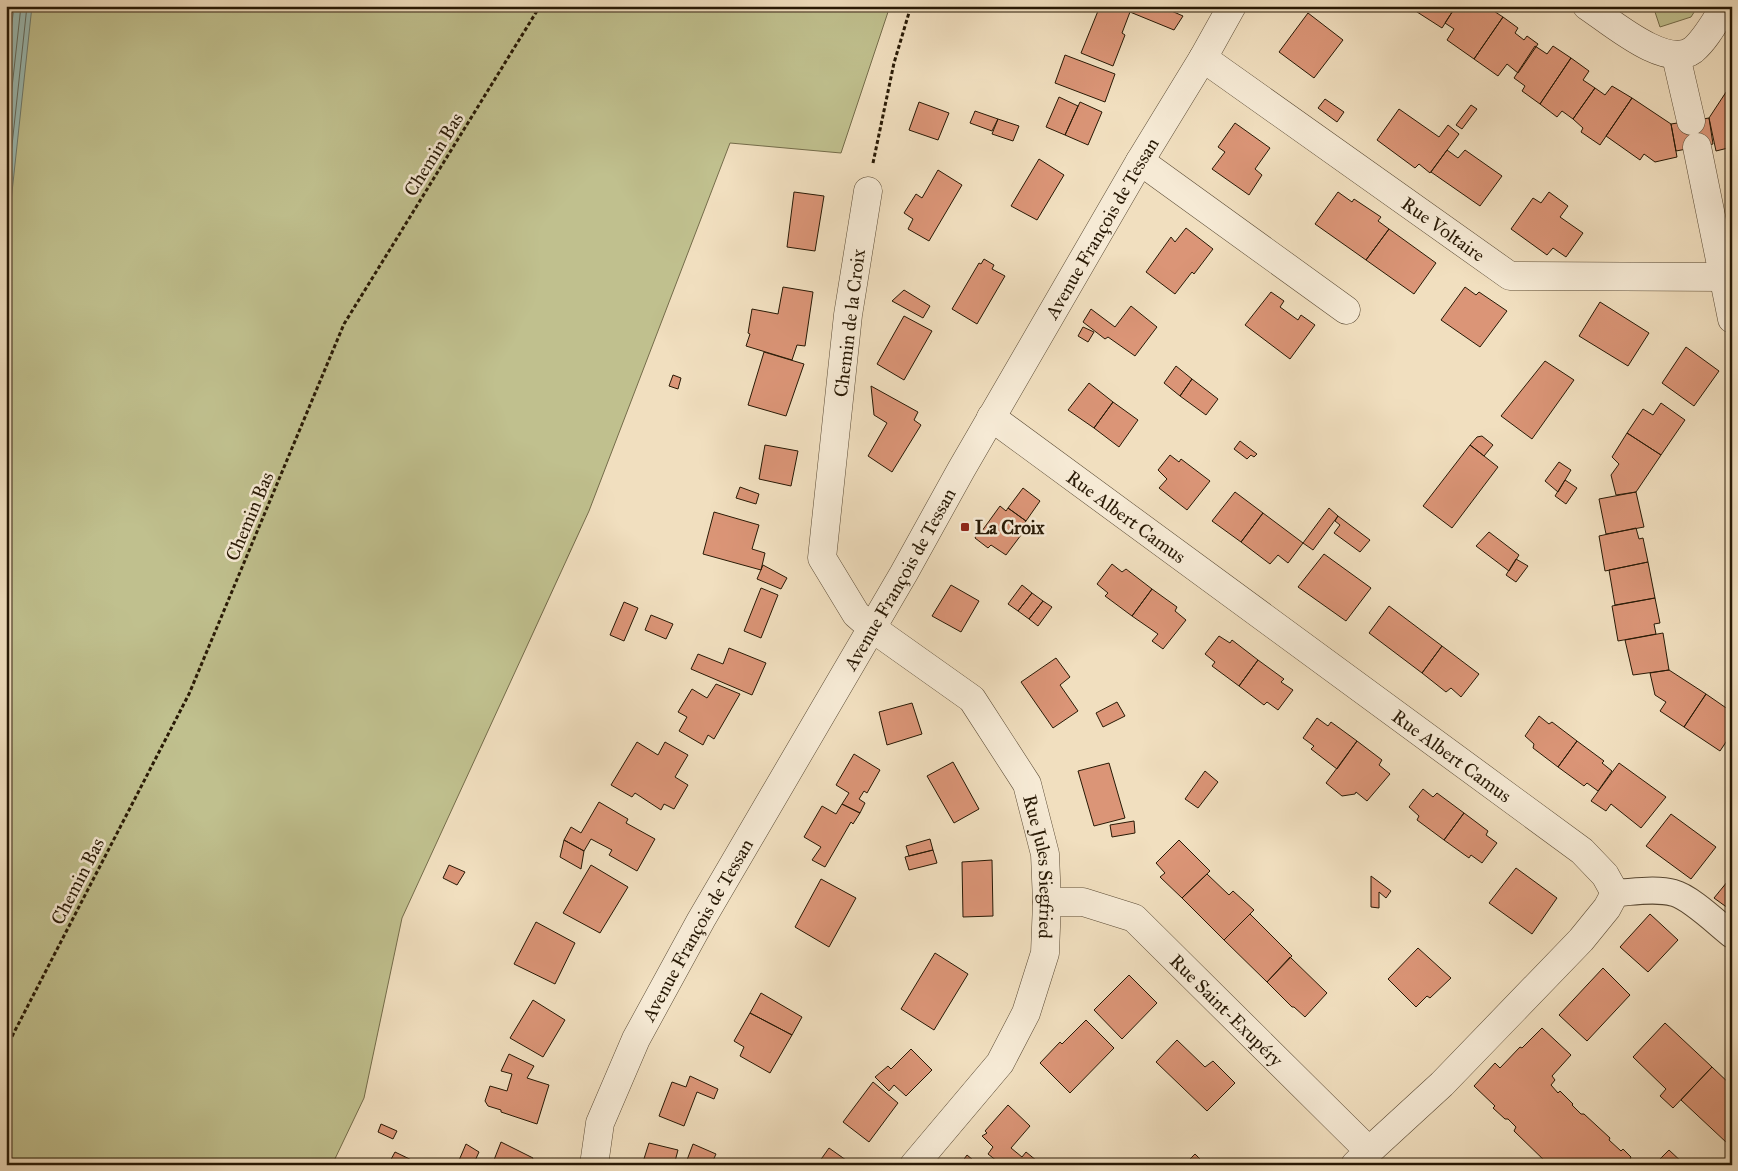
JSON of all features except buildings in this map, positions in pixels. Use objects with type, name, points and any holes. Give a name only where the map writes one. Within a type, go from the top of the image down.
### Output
[{"type":"street","name":"Avenue François de Tessan","points":[[594,1165],[600,1124],[636,1039],[701,920],[872,628],[991,417],[1232,6]]},
{"type":"street","points":[[1587,6],[1646,46],[1676,56],[1692,50],[1706,34],[1725,6]]},
{"type":"street","points":[[1676,56],[1691,120]]},
{"type":"street","name":"Rue Voltaire","points":[[1203,58],[1510,276],[1724,278]]},
{"type":"street","points":[[1697,147],[1732,319]]},
{"type":"street","points":[[1140,161],[1346,310]]},
{"type":"street","name":"Chemin de la Croix","points":[[868,191],[848,315],[822,558],[856,614],[872,628]]},
{"type":"street","name":"Rue Albert Camus","points":[[991,417],[1582,851],[1605,876],[1615,893]]},
{"type":"street","name":"Rue Jules Siegfried","points":[[872,628],[972,699],[1027,784],[1045,854],[1047,902],[1045,953],[1026,1013],[1000,1063],[914,1165]]},
{"type":"street","points":[[1362,1158],[1442,1084],[1581,940],[1608,908],[1615,893],[1662,891],[1676,893],[1732,935]]},
{"type":"street","name":"Rue Saint-Exupéry","points":[[1047,902],[1083,902],[1134,918],[1362,1158]]},
{"type":"path","name":"Chemin Bas","points":[[6,1048],[189,694],[344,324],[540,6]]},
{"type":"path","points":[[868,191],[894,63],[911,6]]},
{"type":"green space","points":[[6,6],[890,6],[841,153],[730,143],[589,511],[402,918],[364,1098],[332,1165],[6,1165]]},
{"type":"green space","points":[[1653,6],[1698,6],[1691,17],[1660,27]]},
{"type":"water","points":[[6,6],[32,6],[6,248]]},
{"type":"place","name":"La Croix","points":[[965,527]]}]
